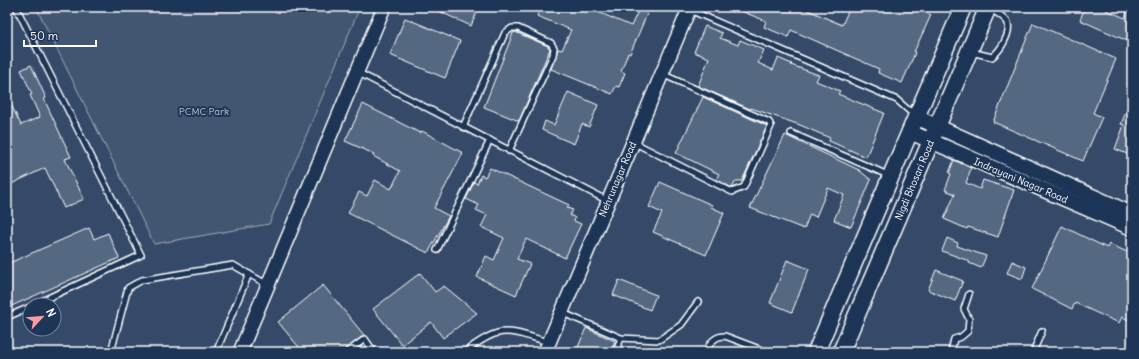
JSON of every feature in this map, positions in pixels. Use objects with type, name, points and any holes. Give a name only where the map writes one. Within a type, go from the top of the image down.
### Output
[{"type":"main road","points":[[816,352],[963,7]]},
{"type":"main road","name":"Nigdi Bhosari Road","points":[[841,352],[988,7]]},
{"type":"main road","name":"Indrayani Nagar Road","points":[[916,117],[1132,214]]},
{"type":"main road","name":"Indrayani Nagar Road","points":[[910,132],[1132,228]]},
{"type":"street","points":[[240,352],[384,7]]},
{"type":"street","name":"Nehrunagar Road","points":[[547,347],[689,8]]},
{"type":"lane","points":[[16,7],[141,256],[51,297]]},
{"type":"lane","points":[[969,52],[992,57],[999,52],[1008,31],[1008,24],[1004,18],[988,7]]},
{"type":"lane","points":[[689,8],[897,100],[916,117]]},
{"type":"lane","points":[[463,126],[505,33],[512,28],[518,28],[551,43],[554,48],[553,55],[509,151]]},
{"type":"lane","points":[[357,72],[608,201]]},
{"type":"lane","points":[[633,142],[732,192],[744,187],[771,126],[769,122],[662,74]]},
{"type":"lane","points":[[791,133],[891,176]]},
{"type":"lane","points":[[437,250],[490,140]]},
{"type":"lane","points":[[111,352],[128,288],[142,280],[233,265],[268,285]]},
{"type":"lane","points":[[216,352],[249,274]]},
{"type":"lane","points":[[951,352],[954,339],[961,337],[968,330],[969,319],[964,310],[969,294]]},
{"type":"lane","points":[[562,312],[621,338],[659,340],[681,325],[698,302]]},
{"type":"lane","points":[[7,317],[22,310]]},
{"type":"lane","points":[[465,352],[488,336],[502,331],[515,333],[547,347]]},
{"type":"lane","points":[[1033,352],[1042,331]]},
{"type":"lane","points":[[706,352],[711,341],[719,336],[725,336],[765,351]]},
{"type":"lane","points":[[616,352],[621,338]]},
{"type":"lane","points":[[347,352],[364,339],[374,352]]},
{"type":"shaded area","points":[[7,7],[959,7],[813,352],[7,352]]},
{"type":"shaded area","points":[[994,7],[1132,7],[1132,352],[849,352]]},
{"type":"green space","name":"PCMC Park","points":[[36,7],[360,7],[269,224],[154,244]]},
{"type":"building","points":[[430,7],[479,7],[471,26]]},
{"type":"building","points":[[541,7],[586,7],[631,26],[640,7],[650,7],[621,71],[625,73],[619,87],[616,86],[612,94],[551,69],[558,49],[562,50],[571,30],[537,16]]},
{"type":"building","points":[[731,7],[801,7],[842,25],[850,7],[915,7],[931,15],[902,83],[878,73],[879,69],[791,30],[788,37],[764,27],[766,21]]},
{"type":"building","points":[[1085,7],[1099,7],[1125,18],[1129,7],[1132,7],[1132,43],[1080,20]]},
{"type":"building","points":[[405,18],[460,41],[445,78],[390,55]]},
{"type":"building","points":[[1033,23],[1116,59],[1093,113],[1102,117],[1083,161],[993,122]]},
{"type":"building","points":[[705,26],[722,33],[720,38],[738,45],[740,40],[764,50],[758,63],[773,70],[778,58],[792,64],[791,65],[819,75],[816,81],[840,91],[838,94],[884,113],[866,157],[829,141],[830,138],[800,125],[751,108],[750,109],[698,86],[709,58],[694,52]]},
{"type":"building","points":[[515,32],[548,46],[550,49],[519,121],[484,107],[513,33]]},
{"type":"building","points":[[31,65],[46,98],[44,99],[71,157],[65,159],[84,199],[64,208],[45,168],[7,186],[7,96],[21,125],[40,117],[30,95],[32,94],[21,70]]},
{"type":"building","points":[[568,92],[598,105],[589,127],[582,124],[574,144],[542,130],[545,121],[554,125]]},
{"type":"building","points":[[703,97],[767,126],[742,181],[736,181],[732,188],[716,179],[719,174],[676,153]]},
{"type":"building","points":[[1132,97],[1132,156],[1115,149],[1124,125],[1121,124]]},
{"type":"building","points":[[363,104],[420,133],[422,131],[463,153],[434,208],[449,216],[428,253],[348,213],[359,192],[367,196],[375,180],[391,189],[400,171],[373,156],[374,154],[345,141]]},
{"type":"building","points":[[785,135],[859,170],[871,180],[851,227],[834,220],[844,195],[828,188],[816,217],[810,214],[804,229],[750,208]]},
{"type":"building","points":[[954,160],[971,168],[966,183],[980,189],[983,180],[1014,190],[998,237],[968,227],[967,229],[944,219],[955,194],[945,190]]},
{"type":"building","points":[[490,168],[569,205],[567,208],[573,210],[570,215],[575,218],[574,221],[581,224],[565,258],[526,239],[517,259],[530,264],[516,295],[477,277],[486,256],[494,260],[504,238],[481,227],[487,215],[476,210],[479,205],[466,199],[474,182],[477,184],[481,175],[485,177]]},
{"type":"building","points":[[660,182],[712,205],[711,207],[724,213],[706,255],[653,232],[662,213],[649,207]]},
{"type":"building","points":[[1062,226],[1107,248],[1109,244],[1132,254],[1132,321],[1122,317],[1119,323],[1075,303],[1072,309],[1032,289]]},
{"type":"building","points":[[89,228],[94,239],[108,233],[119,258],[32,297],[22,297],[22,301],[7,308],[7,264]]},
{"type":"building","points":[[947,238],[958,243],[957,246],[986,256],[981,268],[969,263],[969,261],[942,251]]},
{"type":"building","points":[[787,260],[809,269],[792,312],[770,303]]},
{"type":"building","points":[[1012,261],[1026,267],[1022,279],[1007,273]]},
{"type":"building","points":[[936,270],[963,281],[955,301],[928,290]]},
{"type":"building","points":[[420,273],[435,292],[444,286],[477,313],[443,338],[431,322],[402,345],[373,309]]},
{"type":"building","points":[[619,280],[656,295],[650,310],[613,295]]},
{"type":"building","points":[[323,285],[364,335],[342,352],[303,352],[278,322]]},
{"type":"building","points":[[586,328],[615,341],[611,352],[576,352]]}]
